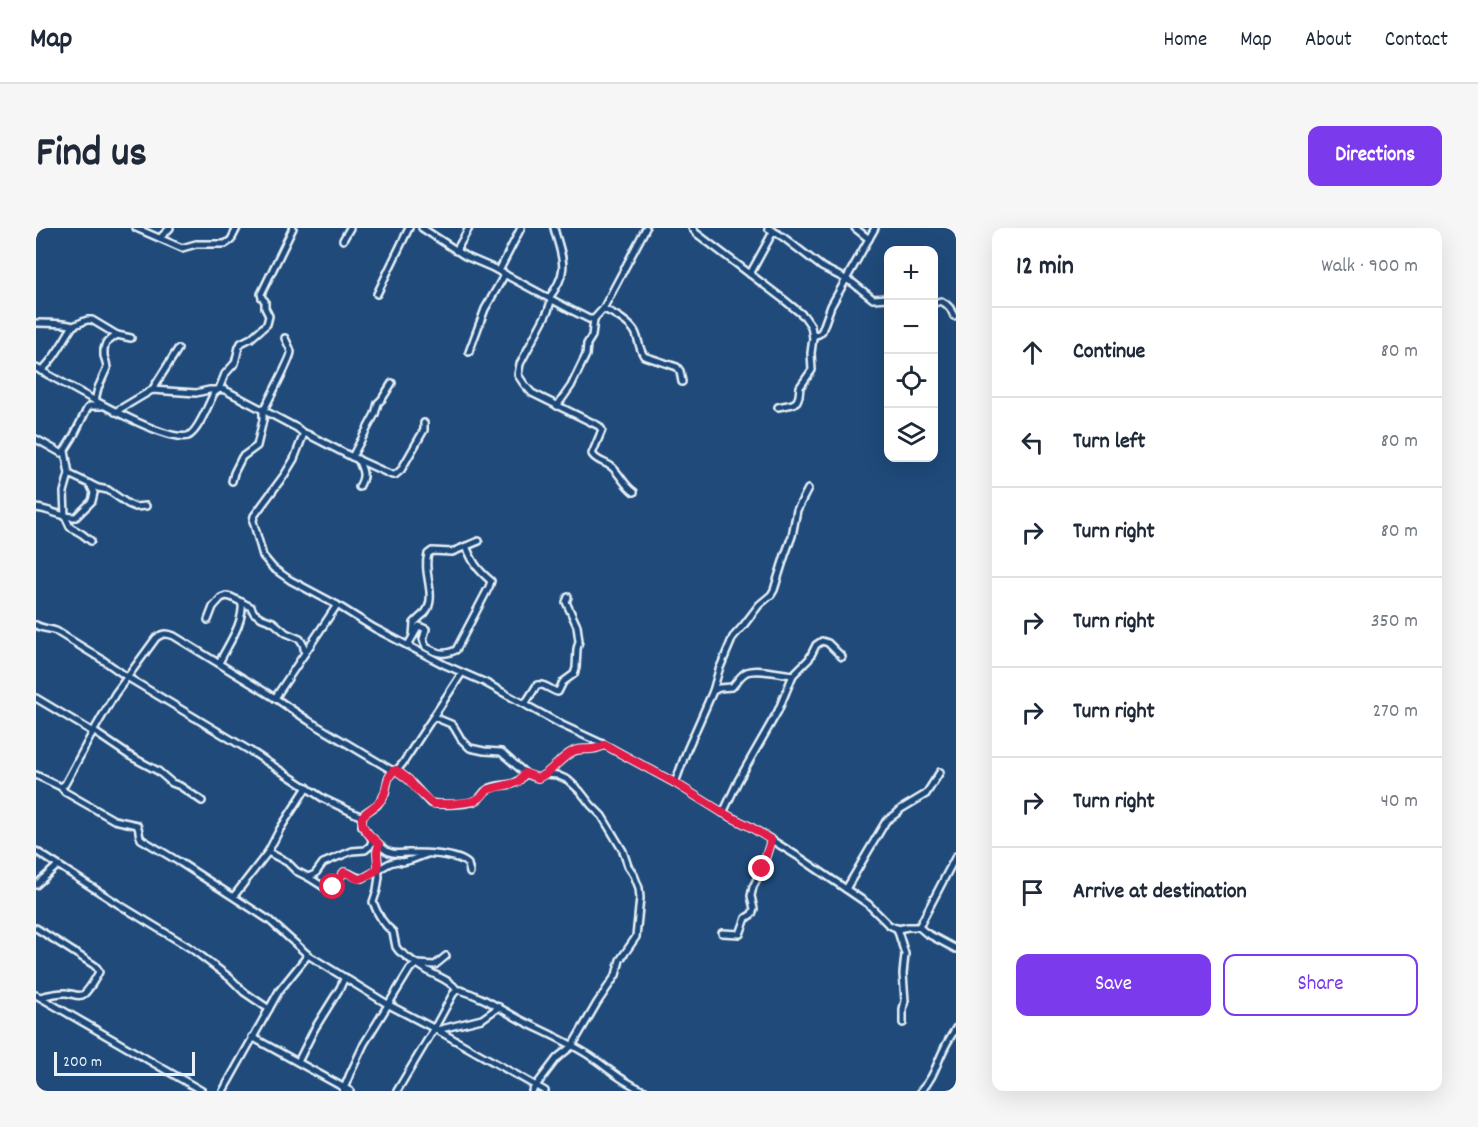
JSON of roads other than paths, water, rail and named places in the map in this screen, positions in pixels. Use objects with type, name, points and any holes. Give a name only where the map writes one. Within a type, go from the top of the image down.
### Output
[{"type":"street","points":[[136,228],[182,248],[196,244],[225,244],[231,240],[237,228]]},
{"type":"street","points":[[160,238],[170,228]]},
{"type":"street","points":[[39,370],[116,412],[162,432],[188,436],[197,428],[224,380],[225,374],[235,363],[237,350],[242,342],[251,338],[268,322],[269,316],[261,294],[293,228]]},
{"type":"street","points":[[343,240],[350,228]]},
{"type":"street","points":[[377,294],[409,228]]},
{"type":"street","points":[[422,228],[456,251],[550,300],[589,319],[594,319]]},
{"type":"street","points":[[456,251],[469,228]]},
{"type":"street","points":[[469,352],[485,309],[521,228]]},
{"type":"street","points":[[554,228],[560,246],[563,271],[550,300],[548,311],[518,371],[521,380],[532,393],[599,426],[602,430],[592,454],[615,470],[634,492]]},
{"type":"street","points":[[557,406],[571,386],[586,355],[594,319],[603,309],[646,228]]},
{"type":"street","points":[[692,228],[804,316],[811,326],[812,370],[800,387],[797,401],[778,407]]},
{"type":"street","points":[[855,228],[869,238]]},
{"type":"street","points":[[813,336],[822,331],[831,306],[875,228]]},
{"type":"street","points":[[750,274],[770,230],[873,299],[884,298]]},
{"type":"street","points":[[938,302],[947,304],[954,316]]},
{"type":"street","points":[[603,309],[613,313],[634,330],[644,356],[677,367],[680,371],[681,382]]},
{"type":"street","points":[[39,370],[49,365],[73,326],[87,320],[92,320],[117,335],[131,338]]},
{"type":"street","points":[[36,323],[73,326]]},
{"type":"street","points":[[95,401],[107,368],[104,356],[106,343],[117,335]]},
{"type":"street","points":[[232,481],[242,457],[257,446],[263,410],[289,361],[291,353],[285,338]]},
{"type":"street","points":[[116,412],[152,390],[178,349]]},
{"type":"street","points":[[355,458],[378,403],[392,383]]},
{"type":"street","points":[[152,390],[196,393],[225,390],[303,433],[395,475],[401,470],[424,430],[424,423]]},
{"type":"street","points":[[91,541],[70,527],[64,516],[64,492],[69,474],[65,451],[87,409],[90,406],[105,406]]},
{"type":"street","points":[[303,433],[294,459],[254,516],[253,526],[263,556],[273,568],[374,628],[484,682],[561,725],[605,745],[675,783],[723,813],[749,826],[846,889],[868,904],[889,925],[897,928],[919,927],[956,949]]},
{"type":"street","points":[[36,439],[61,453],[65,451]]},
{"type":"street","points":[[355,458],[364,473],[359,487]]},
{"type":"street","points":[[69,474],[98,488],[108,490],[135,507],[146,506]]},
{"type":"street","points":[[36,508],[76,517],[92,501],[94,493],[89,483]]},
{"type":"street","points":[[675,783],[733,637],[774,590],[792,536],[797,510],[808,489]]},
{"type":"street","points":[[413,638],[414,623],[429,605],[426,573],[428,554],[452,552],[479,541]]},
{"type":"street","points":[[408,645],[421,626],[426,629],[423,639],[426,647],[439,654],[456,650],[491,581],[478,569],[466,546]]},
{"type":"street","points":[[208,620],[213,607],[226,596],[250,607],[262,618],[273,622],[286,633],[300,639],[305,653]]},
{"type":"street","points":[[525,704],[537,685],[544,685],[558,692],[563,682],[574,674],[579,641],[577,626],[566,602],[568,597]]},
{"type":"street","points":[[219,663],[241,620],[242,603]]},
{"type":"street","points":[[275,698],[337,605]]},
{"type":"street","points":[[36,625],[56,630],[127,677],[252,752],[324,799],[362,817]]},
{"type":"street","points":[[61,787],[68,780],[93,731],[127,677],[156,638],[166,633],[409,780],[430,803],[451,804],[474,801],[487,790],[518,782],[525,773]]},
{"type":"street","points":[[723,813],[738,781],[778,711],[793,675],[806,663],[819,642],[828,643],[842,657]]},
{"type":"street","points":[[713,691],[732,687],[747,671],[793,675]]},
{"type":"street","points":[[462,673],[434,717],[388,779],[383,797],[362,817],[362,826],[389,852],[444,855],[461,859],[468,864],[470,873]]},
{"type":"street","points":[[36,698],[93,731],[130,756],[159,771],[172,783],[202,801]]},
{"type":"street","points":[[434,717],[454,727],[470,748],[501,752],[525,773],[538,778],[573,751],[605,745]]},
{"type":"street","points":[[846,889],[886,821],[926,794],[940,772]]},
{"type":"street","points":[[534,1089],[557,1058],[572,1046],[616,975],[620,960],[635,940],[638,924],[639,888],[623,851],[599,812],[568,780],[557,775],[546,774]]},
{"type":"street","points":[[36,775],[61,787],[65,792],[114,820],[136,825],[141,839],[269,920],[308,955],[534,1089],[545,1091]]},
{"type":"street","points":[[234,896],[268,852],[307,787]]},
{"type":"street","points":[[308,877],[315,874],[323,863],[351,851],[365,850],[370,846],[371,837]]},
{"type":"street","points":[[722,933],[740,934],[746,918],[752,914],[754,909],[751,896],[753,887],[762,869],[771,840]]},
{"type":"street","points":[[379,844],[377,852],[378,890],[373,902],[381,918],[393,932],[399,951],[453,984],[457,990],[483,998],[589,1055],[632,1086],[645,1091]]},
{"type":"street","points":[[36,852],[192,949],[230,978],[244,992],[269,1008]]},
{"type":"street","points":[[268,852],[327,889],[333,887],[344,872],[358,879],[363,878],[390,863],[411,860],[427,854]]},
{"type":"street","points":[[919,927],[956,856]]},
{"type":"street","points":[[36,885],[57,866]]},
{"type":"street","points":[[36,928],[94,965],[99,972],[83,995],[58,993],[38,996]]},
{"type":"street","points":[[897,928],[905,954],[903,1023]]},
{"type":"street","points":[[223,1091],[279,992],[308,955]]},
{"type":"street","points":[[252,1037],[346,1090],[350,1074],[364,1044],[410,969],[417,964],[435,965],[446,956]]},
{"type":"street","points":[[298,1062],[345,977]]},
{"type":"street","points":[[397,1091],[436,1030],[457,990]]},
{"type":"street","points":[[38,996],[202,1091]]},
{"type":"street","points":[[436,1030],[482,1019],[499,1007]]},
{"type":"street","points":[[921,1091],[935,1072],[956,1028]]}]
